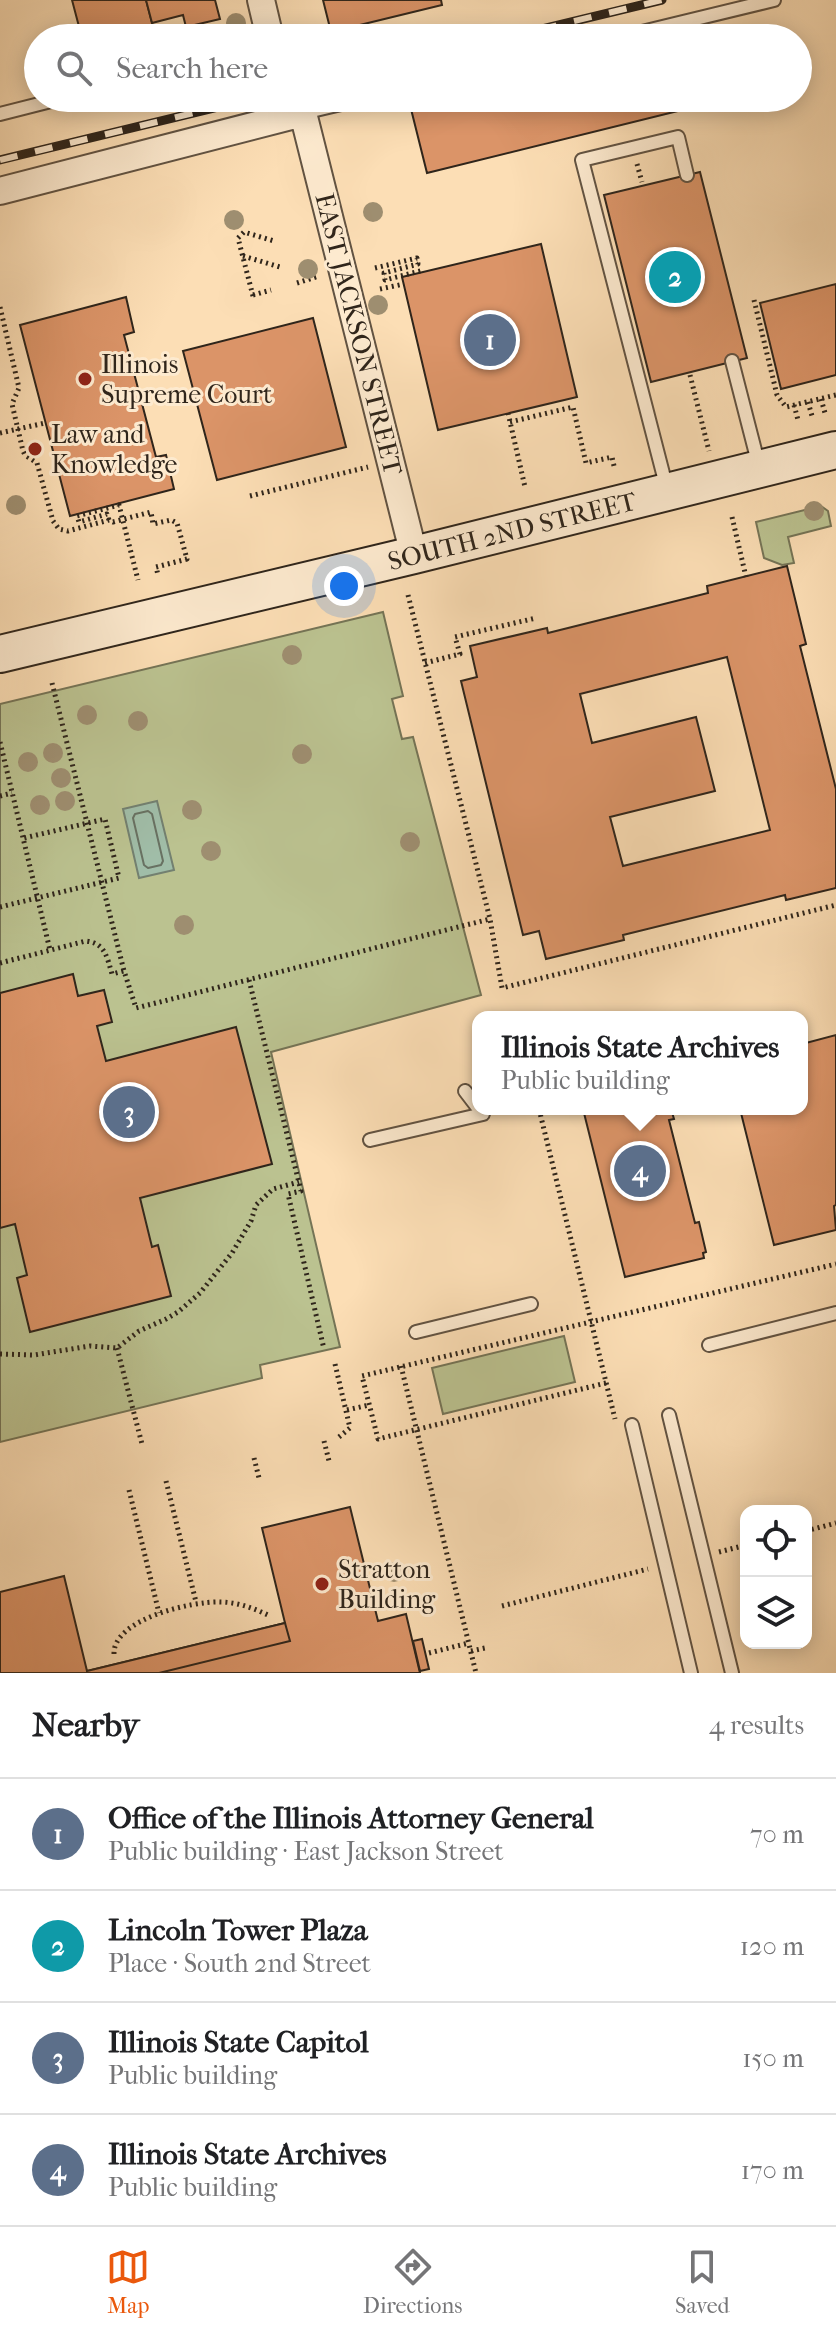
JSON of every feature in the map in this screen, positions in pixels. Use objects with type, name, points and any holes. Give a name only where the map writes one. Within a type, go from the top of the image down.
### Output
[{"type":"main road","name":"SOUTH 2ND STREET","points":[[0,654],[836,450]]},
{"type":"street","points":[[261,0],[267,24]]},
{"type":"street","points":[[0,191],[303,113]]},
{"type":"street","name":"EAST JACKSON STREET","points":[[303,113],[414,555]]},
{"type":"lane","points":[[675,24],[774,0]]},
{"type":"lane","points":[[0,114],[24,108]]},
{"type":"lane","points":[[303,113],[307,112]]},
{"type":"lane","points":[[668,492],[582,160],[678,137],[687,175]]},
{"type":"lane","points":[[732,361],[760,469]]},
{"type":"lane","points":[[465,1091],[472,1100]]},
{"type":"lane","points":[[370,1140],[479,1115]]},
{"type":"lane","points":[[416,1332],[531,1304]]},
{"type":"lane","points":[[709,1345],[836,1313]]},
{"type":"lane","points":[[669,1415],[732,1673]]},
{"type":"lane","points":[[632,1425],[691,1673]]},
{"type":"path","points":[[271,290],[253,295],[238,238],[244,232],[274,241]]},
{"type":"path","points":[[243,256],[280,267]]},
{"type":"path","points":[[375,268],[417,258],[418,264],[384,273],[385,280],[424,270]]},
{"type":"path","points":[[297,283],[320,276]]},
{"type":"path","points":[[380,289],[404,284]]},
{"type":"path","points":[[754,300],[777,395],[786,407],[835,395],[836,404]]},
{"type":"path","points":[[0,307],[19,388],[12,404],[18,429],[25,455],[37,463],[53,521],[59,529],[68,531],[151,512],[153,524],[171,520],[177,523],[187,559],[156,567],[158,575]]},
{"type":"path","points":[[690,375],[709,452]]},
{"type":"path","points":[[821,399],[825,413]]},
{"type":"path","points":[[808,402],[812,416]]},
{"type":"path","points":[[794,405],[798,420]]},
{"type":"path","points":[[510,422],[573,407],[586,463],[612,457],[614,466]]},
{"type":"path","points":[[508,413],[525,487]]},
{"type":"path","points":[[0,433],[45,423]]},
{"type":"path","points":[[250,496],[369,466]]},
{"type":"path","points":[[109,520],[107,514],[79,522],[77,516],[119,505],[138,580]]},
{"type":"path","points":[[732,517],[746,577]]},
{"type":"path","points":[[408,595],[490,919],[502,988],[836,905]]},
{"type":"path","points":[[425,663],[460,654],[455,637],[536,618]]},
{"type":"path","points":[[52,683],[136,1008],[490,919]]},
{"type":"path","points":[[0,742],[50,950]]},
{"type":"path","points":[[0,796],[12,793]]},
{"type":"path","points":[[0,907],[119,878],[105,819],[24,838]]},
{"type":"path","points":[[0,963],[86,941],[102,947],[112,974],[124,971]]},
{"type":"path","points":[[249,980],[301,1191],[288,1194],[324,1349]]},
{"type":"path","points":[[540,1115],[617,1428]]},
{"type":"path","points":[[0,1354],[34,1355],[90,1346],[117,1348],[139,1331],[178,1312],[200,1293],[232,1253],[251,1221],[256,1205],[273,1189],[299,1182]]},
{"type":"path","points":[[606,1383],[378,1439],[362,1376],[836,1264]]},
{"type":"path","points":[[117,1348],[142,1444]]},
{"type":"path","points":[[335,1364],[350,1428],[339,1437]]},
{"type":"path","points":[[401,1366],[476,1673]]},
{"type":"path","points":[[347,1411],[369,1405]]},
{"type":"path","points":[[324,1441],[329,1461]]},
{"type":"path","points":[[254,1458],[259,1478]]},
{"type":"path","points":[[166,1481],[196,1602]]},
{"type":"path","points":[[129,1490],[159,1613]]},
{"type":"path","points":[[812,1529],[836,1523]]},
{"type":"path","points":[[718,1552],[740,1546]]},
{"type":"path","points":[[502,1606],[648,1569]]},
{"type":"path","points":[[114,1654],[120,1637],[145,1620],[196,1602],[223,1602],[249,1607],[268,1615]]},
{"type":"path","points":[[429,1653],[469,1643]]},
{"type":"path","points":[[471,1651],[485,1648]]},
{"type":"green space","points":[[821,506],[828,511],[831,526],[788,537],[794,563],[782,565],[764,558],[756,522]]},
{"type":"green space","points":[[383,612],[403,696],[392,699],[402,739],[413,737],[481,995],[271,1052],[340,1347],[260,1365],[262,1378],[0,1442],[0,704]]},
{"type":"green space","points":[[564,1336],[575,1382],[443,1414],[432,1368]]},
{"type":"water","points":[[157,801],[174,870],[139,878],[123,809]]},
{"type":"building","points":[[72,0],[146,0],[152,24],[78,24]]},
{"type":"building","points":[[146,0],[215,0],[220,19],[185,24],[183,15],[152,23]]},
{"type":"building","points":[[323,0],[441,0],[442,5],[364,24],[329,24]]},
{"type":"building","points":[[412,112],[674,112],[427,173]]},
{"type":"building","points":[[700,172],[747,358],[651,382],[604,195]]},
{"type":"building","points":[[541,244],[577,397],[438,430],[402,277]]},
{"type":"building","points":[[836,284],[836,375],[781,389],[760,303]]},
{"type":"building","name":"Illinois Supreme Court","points":[[126,297],[134,332],[124,335],[156,457],[166,455],[174,489],[70,516],[20,325]]},
{"type":"building","points":[[313,318],[346,447],[217,480],[183,351]]},
{"type":"building","points":[[787,566],[806,644],[800,646],[836,789],[836,888],[786,900],[785,895],[623,935],[624,940],[546,959],[539,931],[523,935],[461,681],[477,677],[470,646],[547,628],[548,633],[708,593],[707,586]],"holes":[[[727,657],[770,830],[623,866],[610,817],[715,791],[696,717],[592,743],[580,694]]]},
{"type":"building","points":[[73,974],[78,996],[104,990],[112,1022],[97,1026],[106,1061],[236,1027],[272,1164],[140,1198],[152,1247],[158,1245],[171,1296],[30,1332],[17,1278],[27,1275],[15,1224],[0,1228],[0,993]]},
{"type":"building","points":[[836,1035],[836,1230],[774,1245],[742,1115],[808,1115],[808,1042]]},
{"type":"building","points":[[584,1115],[673,1115],[674,1119],[669,1120],[695,1223],[699,1222],[706,1252],[703,1253],[704,1258],[625,1277]]},
{"type":"building","name":"Stratton Building","points":[[350,1507],[378,1621],[406,1614],[420,1673],[0,1673],[0,1592],[64,1576],[87,1671],[285,1623],[262,1528]]},
{"type":"building","points":[[285,1623],[290,1641],[159,1673],[87,1673],[87,1671]]},
{"type":"building","points":[[422,1639],[429,1669],[420,1671],[413,1641]]},
{"type":"railway","points":[[562,24],[662,0]]},
{"type":"railway","points":[[0,160],[197,112]]},
{"type":"place","name":"Lincoln Tower Plaza","points":[[675,277]]},
{"type":"place","name":"Office of the Illinois Attorney General","points":[[490,340]]},
{"type":"place","name":"Illinois Supreme Court","points":[[85,379]]},
{"type":"place","name":"Law and Knowledge","points":[[35,449]]},
{"type":"place","name":"Illinois State Capitol","points":[[129,1112]]},
{"type":"place","name":"Illinois State Archives","points":[[640,1171]]},
{"type":"place","name":"Stratton Building","points":[[322,1584]]}]
